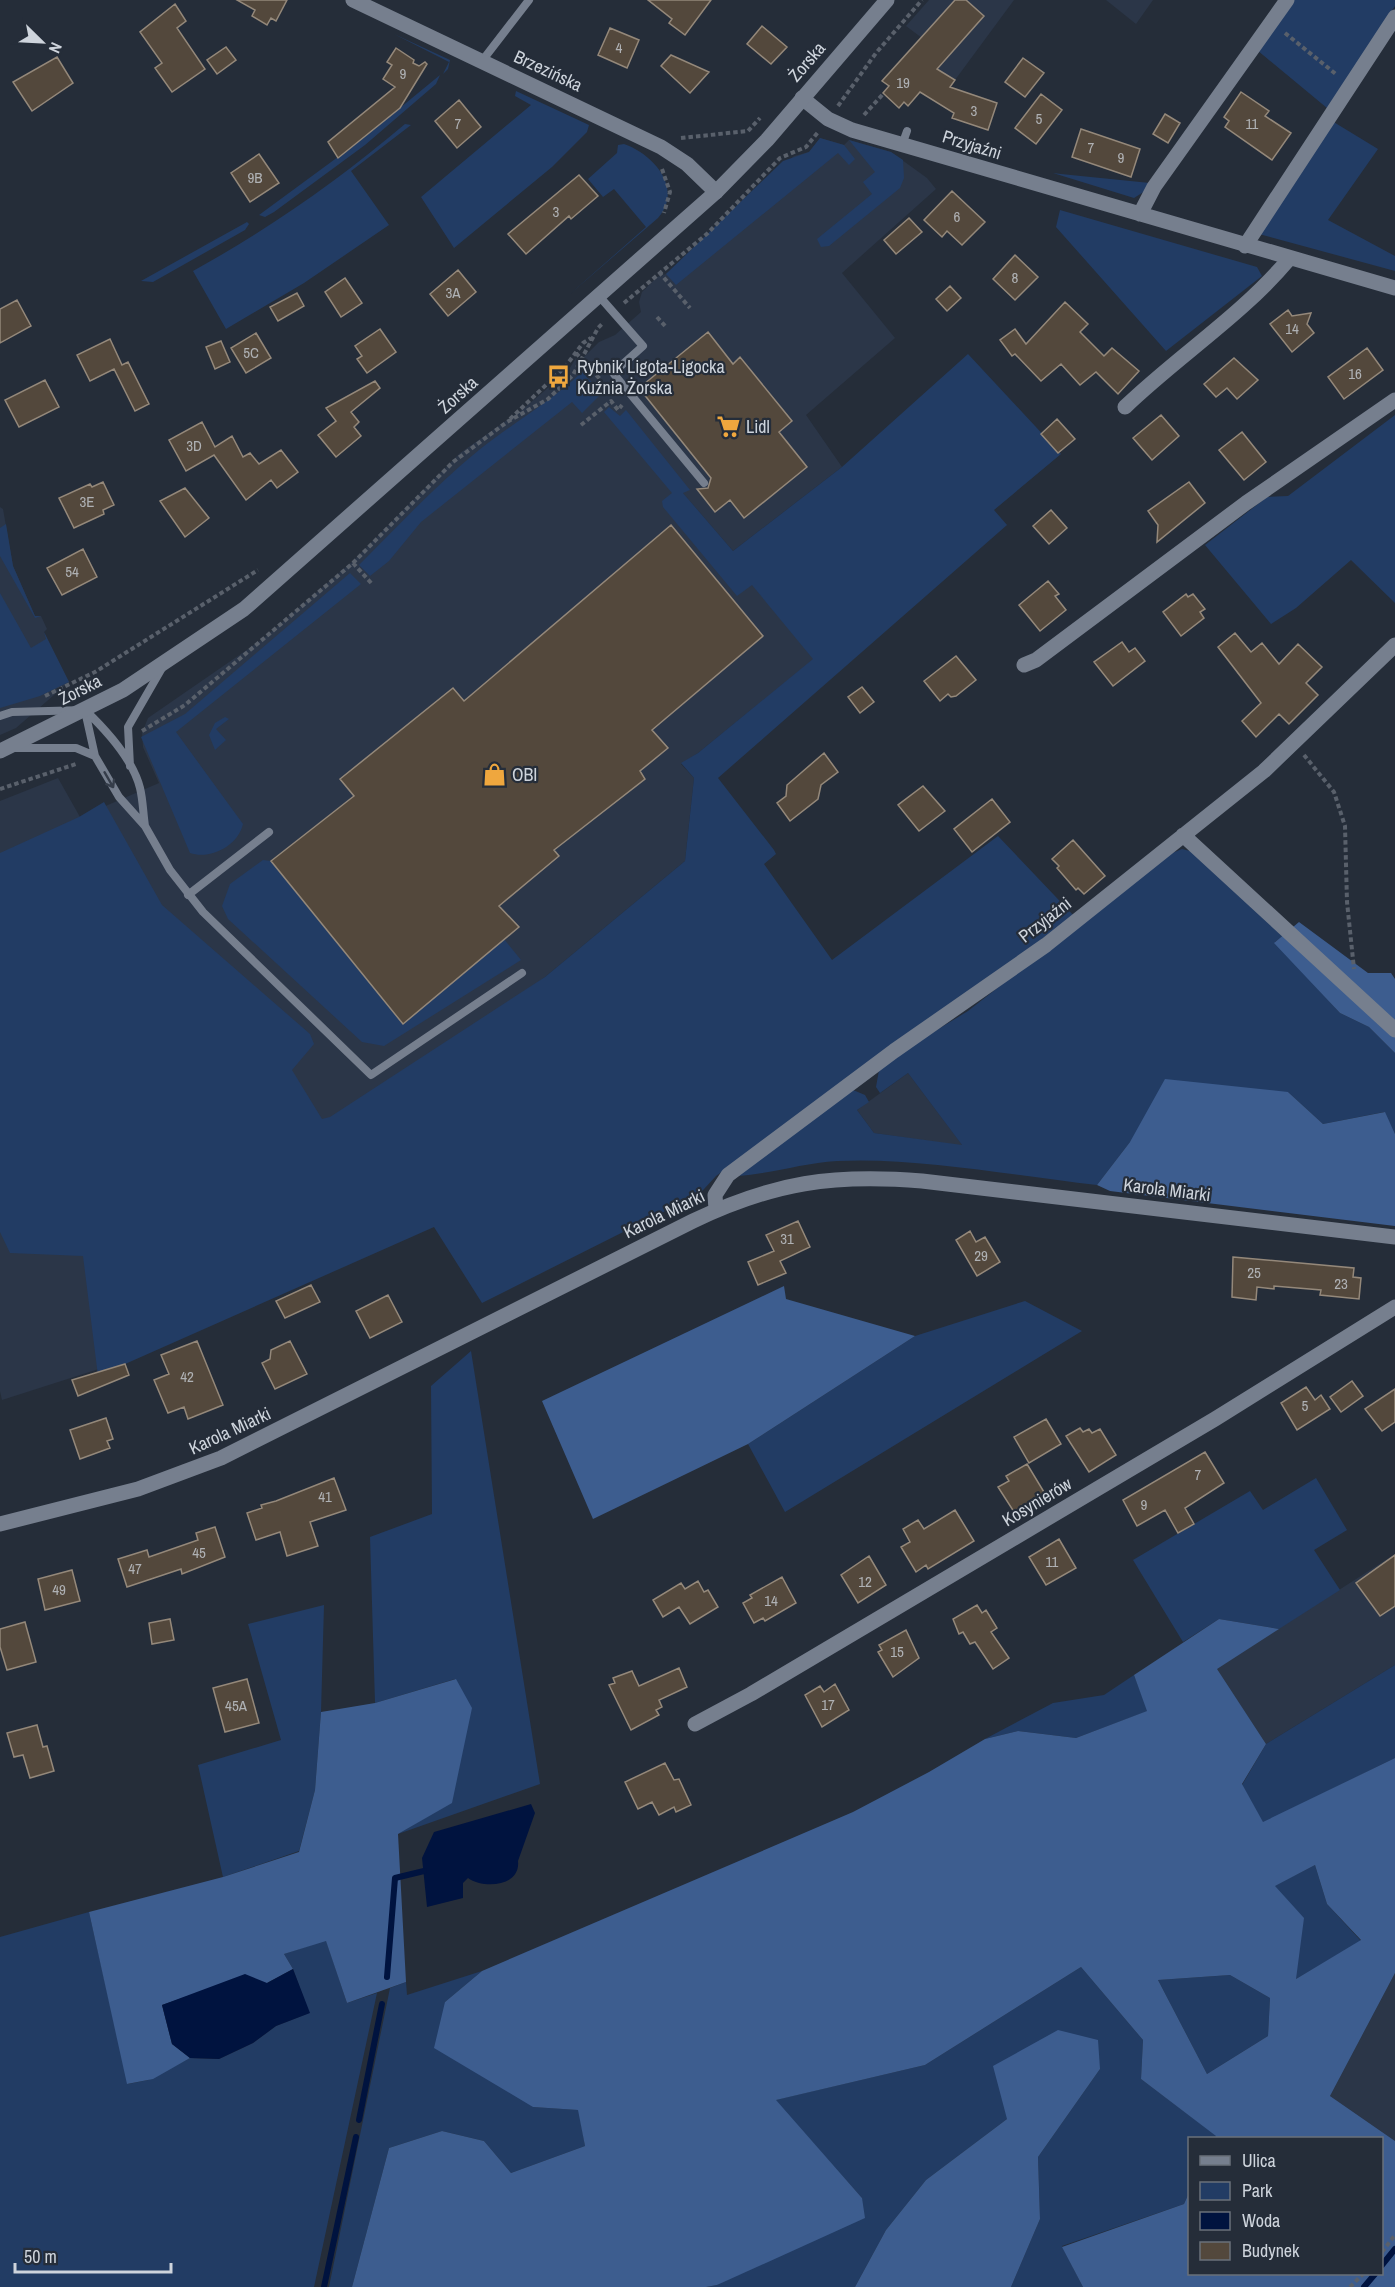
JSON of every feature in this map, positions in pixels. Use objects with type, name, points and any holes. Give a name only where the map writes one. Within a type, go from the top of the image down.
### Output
[{"type":"street","name":"Brzezińska","points":[[353,0],[673,153],[716,192]]},
{"type":"street","name":"Żorska","points":[[3,750],[85,710],[162,666],[278,581],[716,192],[759,148],[887,0]]},
{"type":"street","points":[[1140,214],[1154,187],[1287,0]]},
{"type":"street","points":[[1245,246],[1395,17]]},
{"type":"street","name":"Przyjaźni","points":[[802,98],[836,124],[905,138],[1140,214],[1395,288]]},
{"type":"street","points":[[1125,407],[1159,374],[1269,282],[1289,259]]},
{"type":"street","points":[[1024,665],[1036,660],[1246,503],[1395,400]]},
{"type":"street","name":"Przyjaźni","points":[[716,1210],[714,1196],[728,1175],[894,1051],[1047,945],[1294,744],[1395,645]]},
{"type":"street","points":[[1183,835],[1395,1030]]},
{"type":"street","name":"Karola Miarki","points":[[0,1524],[138,1489],[221,1458],[716,1210],[758,1194],[798,1183],[839,1178],[878,1178],[970,1186],[1395,1237]]},
{"type":"street","name":"Kosynierów","points":[[695,1724],[752,1694],[1215,1419],[1395,1307]]},
{"type":"lane","points":[[482,61],[529,0]]},
{"type":"lane","points":[[599,296],[643,346],[613,373],[704,483]]},
{"type":"lane","points":[[130,766],[128,728],[162,666]]},
{"type":"lane","points":[[85,710],[95,756],[119,798],[145,826],[188,895],[224,935],[371,1075],[522,973]]},
{"type":"lane","points":[[0,716],[12,712],[85,710],[106,729],[130,766],[140,786],[145,826]]},
{"type":"lane","points":[[3,750],[76,748],[95,756]]},
{"type":"lane","points":[[188,895],[268,832]]},
{"type":"path","points":[[844,98],[880,48],[922,0]]},
{"type":"path","points":[[1272,22],[1349,85]]},
{"type":"path","points":[[862,121],[883,94]]},
{"type":"path","points":[[680,138],[748,131],[764,113]]},
{"type":"path","points":[[637,292],[708,233],[780,158],[806,147],[816,135]]},
{"type":"path","points":[[655,162],[667,178],[670,192],[666,210],[660,218]]},
{"type":"path","points":[[659,272],[690,308]]},
{"type":"path","points":[[657,317],[666,327]]},
{"type":"path","points":[[138,734],[185,705],[353,562],[453,462],[507,422],[565,367],[583,343],[592,338],[573,375],[548,399],[507,422]]},
{"type":"path","points":[[581,425],[611,401],[618,410],[623,406],[618,400]]},
{"type":"path","points":[[353,562],[372,584]]},
{"type":"path","points":[[40,698],[95,672],[260,569]]},
{"type":"path","points":[[1294,744],[1321,774],[1340,807],[1345,826],[1347,902],[1358,995]]},
{"type":"path","points":[[0,789],[80,762]]},
{"type":"path","points":[[1383,2251],[1395,2235]]},
{"type":"path","points":[[1350,2287],[1362,2275]]},
{"type":"shaded area","points":[[929,0],[1014,0],[955,80],[924,62],[922,38],[906,26]]},
{"type":"shaded area","points":[[1106,0],[1153,0],[1136,24]]},
{"type":"shaded area","points":[[820,138],[844,145],[849,140],[891,152],[927,178],[936,189],[842,273],[895,338],[806,415],[842,467],[733,551],[682,492],[737,595],[752,584],[814,659],[698,753],[681,764],[694,778],[685,861],[545,977],[322,1149],[0,853],[0,801],[58,778],[80,817],[159,783],[143,747],[142,733],[148,718],[264,638],[353,561],[460,453],[523,409],[568,371],[576,358],[579,362],[599,342],[615,335],[641,312],[639,302],[642,292],[657,277],[666,274],[794,156],[809,152]]},
{"type":"shaded area","points":[[0,507],[3,509],[13,566],[35,616],[41,616],[47,629],[44,632],[69,682],[16,728],[0,735]]},
{"type":"shaded area","points":[[1299,922],[1368,973],[1391,973],[1395,979],[1395,1053],[1369,1027],[1340,1013],[1274,943]]},
{"type":"shaded area","points":[[908,1073],[963,1146],[874,1133],[857,1110]]},
{"type":"shaded area","points":[[1165,1079],[1288,1092],[1323,1124],[1385,1112],[1395,1134],[1395,1226],[1110,1191],[1097,1185],[1130,1142]]},
{"type":"shaded area","points":[[0,1226],[94,1243],[105,1367],[2,1400],[0,1391]]},
{"type":"shaded area","points":[[784,1286],[786,1299],[915,1336],[748,1444],[593,1519],[542,1401]]},
{"type":"shaded area","points":[[1395,1554],[1395,1665],[1266,1744],[1216,1669]]},
{"type":"shaded area","points":[[1219,1619],[1279,1629],[1217,1669],[1266,1744],[1242,1784],[1263,1822],[1395,1758],[1395,1973],[1330,2096],[1395,2141],[1395,2287],[1083,2287],[1062,2247],[1184,2204],[1188,2195],[1188,2275],[1383,2275],[1383,2137],[1216,2137],[1141,2079],[1143,2040],[1081,1967],[925,2065],[776,2100],[862,2198],[865,2218],[717,2285],[706,2287],[352,2287],[389,2148],[442,2131],[484,2141],[511,2173],[585,2146],[578,2110],[533,2107],[434,2048],[445,2002],[482,1971],[853,1812],[985,1739],[1018,1731],[1076,1738],[1147,1711],[1134,1675]],"holes":[[[1315,1865],[1327,1904],[1361,1940],[1296,1979],[1304,1918],[1275,1886]],[[1230,1975],[1270,1998],[1268,2036],[1207,2074],[1158,1980]]]},
{"type":"shaded area","points":[[456,1679],[472,1708],[452,1803],[398,1834],[406,1982],[347,2003],[326,1941],[284,1954],[293,1969],[267,1983],[197,1993],[162,2005],[172,2044],[190,2058],[153,2079],[127,2084],[89,1912],[223,1877],[299,1852],[315,1790],[321,1712],[375,1703]]},
{"type":"shaded area","points":[[1395,1973],[1395,2141],[1330,2096]]},
{"type":"shaded area","points":[[1058,2030],[1098,2040],[1100,2069],[1038,2157],[1040,2219],[1011,2287],[855,2287],[886,2230],[926,2180],[1007,2119],[993,2066]]},
{"type":"green space","points":[[1293,0],[1395,0],[1395,6],[1327,108],[1257,50]]},
{"type":"green space","points":[[394,34],[450,60],[448,69],[443,74],[449,62]]},
{"type":"green space","points":[[440,75],[436,84],[365,145],[274,212],[265,217],[259,215],[361,140]]},
{"type":"green space","points":[[516,91],[589,125],[587,132],[552,167],[454,248],[421,197],[531,105],[515,96]]},
{"type":"green space","points":[[1332,121],[1378,149],[1328,220],[1395,256],[1395,271],[1259,234]]},
{"type":"green space","points":[[405,124],[411,125],[351,171],[389,225],[304,283],[226,329],[193,271],[303,203]]},
{"type":"green space","points":[[820,138],[844,145],[855,159],[849,165],[838,153],[676,285],[666,274],[783,161],[809,152]]},
{"type":"green space","points":[[849,140],[891,152],[903,160],[904,178],[900,188],[829,246],[821,247],[817,239],[872,194],[863,182],[875,172]]},
{"type":"green space","points":[[624,144],[645,156],[662,174],[668,195],[665,207],[658,218],[570,294],[646,227],[614,189],[603,197],[588,179],[617,153],[618,145]]},
{"type":"green space","points":[[1053,173],[1150,183],[1145,191],[1134,198]]},
{"type":"green space","points":[[1060,210],[1257,267],[1262,276],[1166,351],[1056,227]]},
{"type":"green space","points":[[247,222],[249,224],[245,230],[153,282],[141,281]]},
{"type":"green space","points":[[968,354],[1061,454],[994,510],[1007,525],[718,778],[774,850],[776,854],[764,864],[832,960],[998,836],[1074,916],[716,1176],[693,1201],[682,1203],[653,1217],[482,1303],[434,1227],[98,1376],[83,1256],[10,1253],[0,1232],[0,853],[79,817],[104,802],[162,905],[310,1034],[314,1044],[292,1070],[322,1119],[330,1117],[545,977],[685,861],[694,778],[681,763],[698,753],[813,659],[752,585],[737,596],[663,507],[662,501],[672,493],[604,412],[609,407],[620,416],[626,410],[690,490],[683,493],[733,551],[842,467]]},
{"type":"green space","points":[[582,372],[602,393],[582,413],[572,402],[421,522],[389,561],[370,576],[359,565],[463,463]]},
{"type":"green space","points":[[1395,415],[1395,603],[1351,560],[1296,608],[1271,624],[1205,545],[1267,497],[1288,496]]},
{"type":"green space","points":[[6,524],[13,566],[35,616],[41,616],[35,618],[0,556],[0,528]]},
{"type":"green space","points":[[350,573],[361,584],[176,732],[243,824],[235,839],[222,849],[206,855],[190,853],[141,737],[185,714]]},
{"type":"green space","points":[[0,593],[31,648],[46,639],[44,632],[69,682],[40,696],[0,708]]},
{"type":"green space","points":[[225,717],[229,719],[216,729],[226,740],[215,750],[209,735],[215,723]]},
{"type":"green space","points":[[1182,849],[1194,852],[1284,935],[1275,942],[1340,1013],[1369,1027],[1395,1053],[1395,1134],[1384,1112],[1323,1124],[1288,1092],[1130,1142],[1097,1185],[933,1164],[868,1161],[824,1162],[737,1176],[853,1090],[865,1095],[869,1102],[857,1110],[874,1133],[962,1145],[908,1073],[880,1093],[876,1087],[879,1070],[922,1039],[968,1011],[1165,856]]},
{"type":"green space","points":[[263,860],[271,861],[403,1024],[504,939],[521,960],[384,1046],[362,1042],[228,919],[222,906],[230,884]]},
{"type":"green space","points":[[1025,1301],[1082,1331],[785,1512],[748,1444],[915,1336]]},
{"type":"green space","points":[[471,1351],[540,1784],[398,1834],[452,1802],[455,1679],[375,1703],[370,1537],[432,1514],[431,1386]]},
{"type":"green space","points":[[1316,1478],[1347,1530],[1314,1550],[1340,1590],[1279,1629],[1219,1619],[1183,1642],[1133,1560],[1250,1491],[1263,1510]]},
{"type":"green space","points":[[324,1605],[321,1712],[315,1790],[299,1851],[223,1877],[198,1765],[281,1740],[248,1624]]},
{"type":"green space","points":[[1395,1665],[1395,1758],[1263,1823],[1242,1785],[1266,1744]]},
{"type":"green space","points":[[1134,1675],[1148,1711],[1076,1738],[1018,1731],[985,1739],[1053,1703],[1104,1695]]},
{"type":"green space","points":[[1315,1865],[1327,1904],[1361,1941],[1296,1979],[1274,1886]]},
{"type":"green space","points":[[89,1912],[128,2084],[148,2080],[190,2058],[219,2059],[253,2043],[276,2026],[309,2013],[293,1969],[284,1954],[326,1940],[347,2003],[377,1993],[314,2287],[0,2287],[0,1937]]},
{"type":"green space","points":[[1081,1967],[1143,2040],[1141,2079],[1217,2136],[1188,2137],[1188,2195],[1184,2204],[1062,2246],[1083,2287],[1011,2287],[1040,2219],[1038,2157],[1100,2069],[1007,2119],[926,2180],[886,2230],[855,2287],[706,2287],[717,2285],[862,2198],[775,2100],[925,2065]]},
{"type":"green space","points":[[482,1971],[445,2002],[533,2107],[579,2110],[585,2146],[511,2173],[484,2141],[442,2131],[389,2148],[352,2287],[329,2287],[390,1988],[406,1982],[407,1995]]},
{"type":"green space","points":[[1230,1975],[1270,1998],[1268,2036],[1207,2074],[1158,1980]]},
{"type":"water","points":[[531,1804],[535,1813],[514,1876],[507,1881],[491,1884],[483,1884],[468,1878],[463,1883],[463,1898],[427,1907],[422,1858],[434,1832]]},
{"type":"water","points":[[293,1969],[310,2013],[276,2026],[253,2043],[219,2059],[190,2058],[172,2044],[162,2005],[245,1974],[267,1983]]},
{"type":"building","points":[[237,0],[287,0],[276,21],[271,18],[267,25],[252,16],[255,10]]},
{"type":"building","points":[[648,0],[711,0],[685,35],[669,23],[672,19]]},
{"type":"building","points":[[955,0],[966,0],[984,16],[937,69],[955,80],[950,87],[997,103],[988,130],[952,118],[954,113],[920,92],[908,106],[904,102],[899,108],[883,93],[889,86],[882,81]]},
{"type":"building","points":[[175,4],[186,21],[177,28],[205,69],[172,92],[155,68],[162,63],[140,32]]},
{"type":"building","points":[[762,26],[787,47],[771,64],[747,44]]},
{"type":"building","points":[[610,28],[639,40],[627,68],[598,55]]},
{"type":"building","points":[[226,47],[236,60],[217,74],[207,60]]},
{"type":"building","points":[[396,48],[414,60],[413,63],[419,66],[425,62],[427,64],[400,108],[338,158],[328,142],[395,87],[383,79],[392,65],[387,62]]},
{"type":"building","points":[[671,55],[709,72],[690,93],[661,66]]},
{"type":"building","points":[[57,57],[73,83],[32,111],[13,82]]},
{"type":"building","points":[[1023,58],[1044,73],[1025,97],[1005,82]]},
{"type":"building","points":[[1241,92],[1269,111],[1265,116],[1291,133],[1272,160],[1225,127],[1229,121],[1224,117]]},
{"type":"building","points":[[1041,94],[1062,110],[1036,144],[1015,128]]},
{"type":"building","points":[[459,100],[481,127],[457,148],[435,121]]},
{"type":"building","points":[[1165,114],[1180,123],[1168,143],[1153,134]]},
{"type":"building","points":[[1081,129],[1140,149],[1131,177],[1072,157]]},
{"type":"building","points":[[259,154],[279,183],[250,202],[231,173]]},
{"type":"building","points":[[579,175],[598,196],[571,219],[569,216],[526,254],[508,234]]},
{"type":"building","points":[[952,191],[985,222],[962,245],[947,231],[942,237],[924,220]]},
{"type":"building","points":[[909,218],[922,232],[896,254],[884,240]]},
{"type":"building","points":[[1015,255],[1038,277],[1015,300],[993,279]]},
{"type":"building","points":[[458,270],[476,292],[448,316],[430,294]]},
{"type":"building","points":[[345,278],[362,303],[341,317],[325,292]]},
{"type":"building","points":[[950,286],[961,298],[947,311],[936,299]]},
{"type":"building","points":[[297,293],[304,306],[278,321],[270,307]]},
{"type":"building","points":[[17,300],[31,326],[0,343],[0,309]]},
{"type":"building","points":[[1065,302],[1088,324],[1080,332],[1104,356],[1112,348],[1139,371],[1118,394],[1096,372],[1080,385],[1061,364],[1041,381],[1015,354],[1012,356],[1000,340],[1015,329],[1026,344]]},
{"type":"building","points":[[1288,310],[1292,316],[1311,313],[1307,324],[1314,333],[1292,352],[1270,324]]},
{"type":"building","points":[[380,329],[396,352],[367,373],[357,359],[362,356],[355,346]]},
{"type":"building","name":"Lidl","points":[[708,332],[733,364],[740,357],[792,421],[779,432],[807,467],[744,518],[730,500],[715,512],[697,489],[708,488],[711,478],[639,388]]},
{"type":"building","points":[[256,333],[271,358],[246,373],[231,348]]},
{"type":"building","points":[[110,339],[122,365],[128,362],[149,404],[135,411],[114,369],[90,381],[77,355]]},
{"type":"building","points":[[221,341],[230,362],[215,369],[206,347]]},
{"type":"building","points":[[1367,348],[1383,370],[1344,399],[1328,377]]},
{"type":"building","points":[[1234,358],[1258,380],[1237,399],[1227,388],[1216,397],[1204,384]]},
{"type":"building","points":[[45,380],[59,407],[19,427],[5,400]]},
{"type":"building","points":[[375,381],[380,388],[351,412],[359,422],[354,427],[361,436],[336,457],[318,435],[336,421],[326,408]]},
{"type":"building","points":[[1161,415],[1179,436],[1152,460],[1133,438]]},
{"type":"building","points":[[1057,419],[1075,439],[1058,453],[1041,434]]},
{"type":"building","points":[[202,422],[215,447],[232,436],[243,457],[250,453],[259,464],[281,450],[298,472],[277,488],[271,480],[246,500],[214,455],[186,471],[169,440]]},
{"type":"building","points":[[1242,432],[1266,462],[1244,480],[1219,450]]},
{"type":"building","points":[[103,482],[114,505],[103,510],[104,514],[74,528],[59,498],[90,484],[92,487]]},
{"type":"building","points":[[1189,482],[1205,503],[1157,542],[1158,525],[1148,511]]},
{"type":"building","points":[[185,488],[209,518],[185,537],[160,501]]},
{"type":"building","points":[[1051,510],[1067,528],[1049,544],[1033,526]]},
{"type":"building","name":"OBI","points":[[671,525],[763,636],[652,730],[668,748],[640,771],[645,779],[554,850],[559,856],[499,906],[519,927],[403,1024],[271,861],[354,796],[340,779],[453,688],[464,701]]},
{"type":"building","points":[[83,549],[97,577],[62,595],[47,568]]},
{"type":"building","points":[[1048,581],[1059,594],[1055,596],[1066,610],[1040,631],[1019,605]]},
{"type":"building","points":[[1186,594],[1188,597],[1193,594],[1205,609],[1200,612],[1204,618],[1181,636],[1163,612]]},
{"type":"building","points":[[1235,633],[1251,652],[1262,643],[1279,664],[1298,644],[1322,667],[1306,683],[1318,695],[1289,724],[1279,714],[1256,737],[1242,721],[1261,703],[1218,647]]},
{"type":"building","points":[[1122,642],[1129,652],[1135,648],[1145,661],[1113,686],[1094,662]]},
{"type":"building","points":[[956,656],[976,680],[956,696],[951,697],[948,694],[940,701],[924,681]]},
{"type":"building","points":[[862,687],[874,702],[860,713],[848,697]]},
{"type":"building","points":[[824,753],[838,772],[821,785],[818,799],[790,821],[777,803],[786,796],[787,785]]},
{"type":"building","points":[[923,786],[945,811],[919,831],[898,805]]},
{"type":"building","points":[[992,799],[1010,822],[972,852],[954,829]]},
{"type":"building","points":[[1073,840],[1105,876],[1084,894],[1078,888],[1076,890],[1052,859]]},
{"type":"building","points":[[798,1221],[810,1247],[780,1261],[786,1273],[758,1285],[748,1262],[774,1251],[766,1235]]},
{"type":"building","points":[[970,1231],[976,1242],[985,1237],[1000,1262],[977,1276],[956,1240]]},
{"type":"building","points":[[1233,1257],[1354,1268],[1353,1277],[1361,1278],[1359,1299],[1320,1295],[1321,1290],[1274,1286],[1274,1289],[1257,1287],[1256,1300],[1232,1297]]},
{"type":"building","points":[[311,1285],[320,1302],[285,1318],[276,1301]]},
{"type":"building","points":[[388,1295],[402,1322],[370,1338],[356,1311]]},
{"type":"building","points":[[197,1341],[223,1405],[188,1419],[184,1407],[168,1413],[154,1380],[169,1374],[161,1355]]},
{"type":"building","points":[[290,1341],[307,1374],[275,1389],[262,1363],[270,1359],[271,1350]]},
{"type":"building","points":[[125,1364],[129,1375],[78,1396],[72,1380]]},
{"type":"building","points":[[1352,1381],[1363,1396],[1341,1412],[1330,1397]]},
{"type":"building","points":[[1306,1387],[1315,1400],[1321,1395],[1330,1409],[1297,1430],[1281,1403]]},
{"type":"building","points":[[1395,1389],[1395,1422],[1382,1431],[1365,1409]]},
{"type":"building","points":[[106,1418],[113,1439],[107,1441],[110,1448],[80,1459],[70,1430]]},
{"type":"building","points":[[1046,1419],[1061,1444],[1029,1463],[1014,1437]]},
{"type":"building","points":[[1080,1428],[1083,1432],[1089,1429],[1092,1433],[1100,1429],[1116,1455],[1089,1472],[1066,1436]]},
{"type":"building","points":[[1205,1452],[1224,1483],[1185,1508],[1194,1524],[1178,1533],[1165,1510],[1137,1526],[1123,1500]]},
{"type":"building","points":[[1027,1464],[1047,1497],[1016,1515],[998,1487],[1009,1481],[1006,1476]]},
{"type":"building","points":[[334,1478],[346,1510],[310,1522],[318,1546],[287,1556],[280,1532],[256,1540],[247,1513],[262,1508],[261,1505]]},
{"type":"building","points":[[955,1510],[974,1541],[928,1569],[926,1565],[916,1572],[901,1547],[910,1542],[903,1529],[918,1520],[924,1529]]},
{"type":"building","points":[[215,1527],[225,1557],[182,1574],[181,1569],[127,1587],[118,1559],[147,1550],[149,1557],[198,1540],[196,1533]]},
{"type":"building","points":[[1059,1539],[1076,1568],[1046,1585],[1029,1557]]},
{"type":"building","points":[[1395,1555],[1395,1606],[1380,1616],[1356,1583]]},
{"type":"building","points":[[869,1556],[886,1585],[858,1603],[841,1575]]},
{"type":"building","points":[[72,1570],[80,1601],[45,1610],[38,1579]]},
{"type":"building","points":[[782,1577],[796,1603],[765,1621],[763,1618],[754,1623],[743,1603],[752,1598],[750,1595]]},
{"type":"building","points":[[698,1581],[704,1592],[708,1590],[718,1607],[690,1624],[679,1607],[663,1617],[653,1600],[681,1583],[685,1589]]},
{"type":"building","points":[[977,1605],[982,1613],[986,1610],[997,1628],[991,1632],[1009,1658],[993,1669],[975,1642],[970,1644],[963,1632],[959,1634],[953,1619]]},
{"type":"building","points":[[170,1619],[174,1640],[152,1644],[149,1623]]},
{"type":"building","points":[[25,1622],[36,1662],[7,1670],[0,1647],[0,1629]]},
{"type":"building","points":[[906,1630],[919,1658],[893,1677],[878,1652],[882,1650],[879,1645]]},
{"type":"building","points":[[679,1668],[687,1687],[659,1700],[662,1707],[656,1710],[659,1715],[631,1730],[609,1685],[615,1683],[613,1678],[632,1671],[639,1686]]},
{"type":"building","points":[[247,1679],[259,1723],[225,1732],[213,1688]]},
{"type":"building","points":[[835,1684],[849,1710],[822,1727],[805,1695],[820,1686],[824,1692]]},
{"type":"building","points":[[37,1725],[43,1747],[47,1746],[54,1771],[30,1778],[23,1755],[14,1757],[7,1733]]},
{"type":"building","points":[[665,1763],[674,1780],[679,1779],[691,1805],[676,1812],[674,1807],[659,1815],[652,1802],[638,1809],[625,1782]]},
{"type":"waterway","points":[[387,1977],[395,1878],[424,1871]]},
{"type":"waterway","points":[[359,2120],[382,2004]]},
{"type":"waterway","points":[[324,2287],[356,2137]]},
{"type":"waterway","points":[[1383,2264],[1395,2249]]},
{"type":"waterway","points":[[1364,2287],[1374,2275]]},
{"type":"place","name":"Rybnik Ligota-Ligocka Kuźnia Żorska","points":[[559,377]]},
{"type":"place","name":"Lidl","points":[[728,427]]},
{"type":"place","name":"OBI","points":[[494,775]]}]
